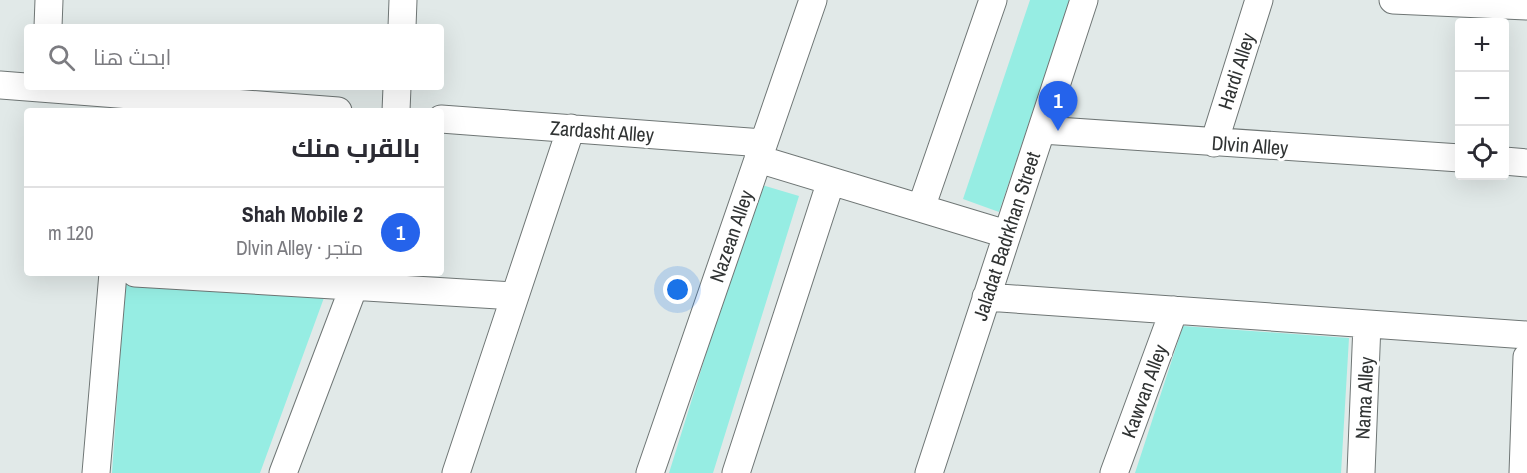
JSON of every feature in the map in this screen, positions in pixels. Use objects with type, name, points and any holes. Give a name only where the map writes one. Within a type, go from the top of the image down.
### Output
[{"type":"street","points":[[48,24],[49,0]]},
{"type":"street","points":[[402,24],[403,0]]},
{"type":"street","name":"Nazean Alley","points":[[650,473],[813,0]]},
{"type":"street","points":[[921,207],[993,0]]},
{"type":"street","name":"Jaladat Badrkhan Street","points":[[929,473],[1084,0]]},
{"type":"street","name":"Hardi Alley","points":[[1214,142],[1259,0]]},
{"type":"street","points":[[1393,0],[1527,6],[1527,1]]},
{"type":"street","points":[[0,85],[24,87]]},
{"type":"street","points":[[55,90],[127,103],[259,108]]},
{"type":"street","points":[[396,108],[398,90]]},
{"type":"street","name":"Zardasht Alley","points":[[444,119],[572,128],[761,151],[831,181],[1006,234]]},
{"type":"street","points":[[456,473],[572,128]]},
{"type":"street","name":"Dlvin Alley","points":[[1041,130],[1455,158]]},
{"type":"street","points":[[1509,161],[1527,163]]},
{"type":"street","points":[[736,473],[831,181]]},
{"type":"street","points":[[96,473],[113,276]]},
{"type":"street","points":[[186,276],[514,296]]},
{"type":"street","points":[[284,473],[354,286]]},
{"type":"street","points":[[986,297],[1527,335]]},
{"type":"street","name":"Kawvan Alley","points":[[1114,473],[1174,310]]},
{"type":"street","name":"Nama Alley","points":[[1361,473],[1368,324]]},
{"type":"street","points":[[1523,473],[1527,357]]},
{"type":"shaded area","points":[[1030,0],[1070,0],[999,212],[963,199]]},
{"type":"shaded area","points":[[759,184],[799,196],[713,473],[669,473]]},
{"type":"shaded area","points":[[125,282],[325,295],[260,473],[112,473]]},
{"type":"shaded area","points":[[1183,326],[1349,338],[1341,473],[1135,473]]},
{"type":"place","name":"Shah Mobile 2","points":[[1058,131]]}]
